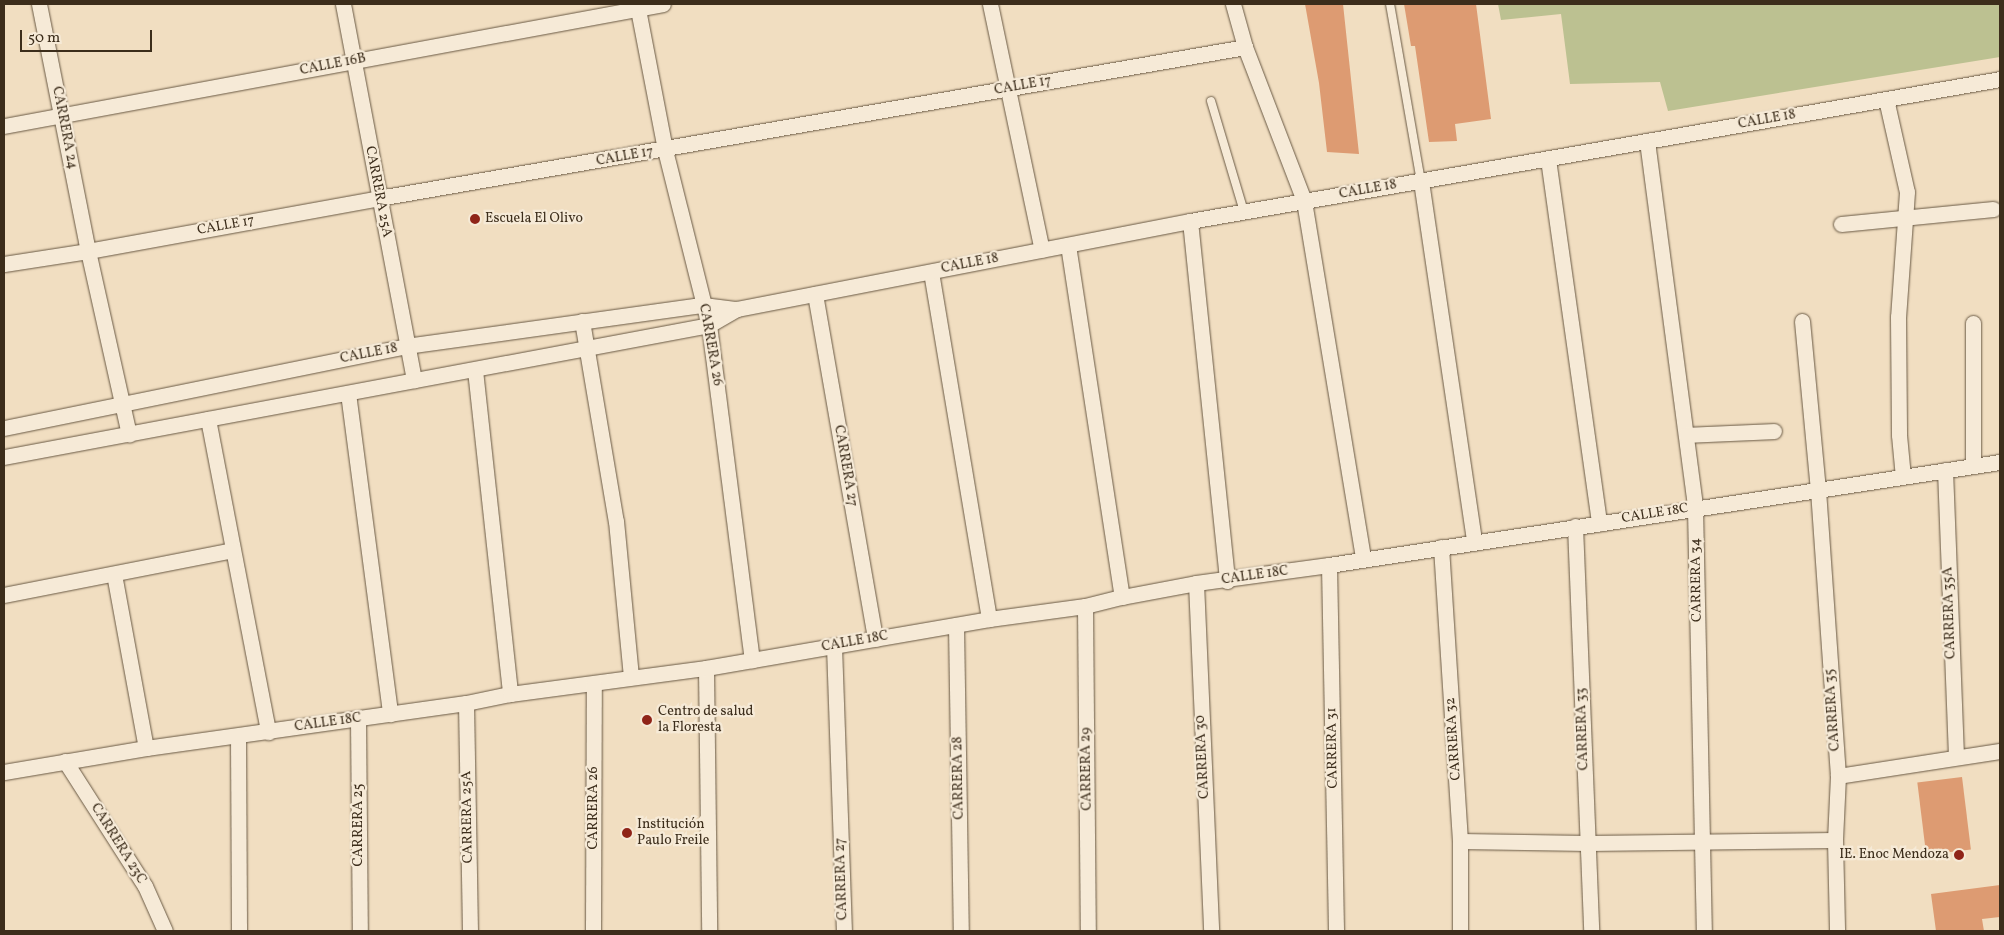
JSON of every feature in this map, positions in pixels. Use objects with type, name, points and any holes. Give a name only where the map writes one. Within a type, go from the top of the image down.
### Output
[{"type":"street","name":"CARRERA 24","points":[[39,4],[88,252],[129,434]]},
{"type":"street","name":"CARRERA 25A","points":[[343,4],[406,346],[414,380]]},
{"type":"street","name":"CALLE 16B","points":[[4,126],[638,6],[663,4]]},
{"type":"street","points":[[990,4],[1042,250]]},
{"type":"street","points":[[1233,4],[1245,47],[1304,201],[1363,559]]},
{"type":"street","name":"CARRERA 26","points":[[638,6],[665,150],[709,325],[752,660]]},
{"type":"street","name":"CALLE 17","points":[[4,264],[88,252],[379,198],[665,150],[1245,47]]},
{"type":"street","name":"CALLE 18","points":[[4,428],[406,346],[704,305],[737,309],[1190,221],[2000,79]]},
{"type":"street","points":[[1886,99],[1907,192],[1898,317],[1899,435],[1903,477]]},
{"type":"street","name":"CARRERA 34","points":[[1647,142],[1695,508],[1704,931]]},
{"type":"street","points":[[1548,159],[1599,523]]},
{"type":"street","points":[[1421,181],[1474,542]]},
{"type":"street","points":[[1841,224],[1993,209]]},
{"type":"street","points":[[1190,221],[1228,581]]},
{"type":"street","points":[[1068,245],[1122,597]]},
{"type":"street","points":[[931,272],[989,619]]},
{"type":"street","name":"CARRERA 27","points":[[815,294],[875,639]]},
{"type":"street","name":"CALLE 18","points":[[4,457],[475,370],[643,335],[709,325],[737,309]]},
{"type":"street","points":[[582,321],[616,522],[631,676]]},
{"type":"street","name":"CARRERA 35","points":[[1802,321],[1818,490],[1838,776],[1835,840],[1837,931]]},
{"type":"street","points":[[1973,323],[1973,466]]},
{"type":"street","points":[[475,370],[510,694]]},
{"type":"street","points":[[348,393],[390,714]]},
{"type":"street","points":[[208,419],[268,732]]},
{"type":"street","points":[[1686,436],[1774,431]]},
{"type":"street","name":"CALLE 18C","points":[[4,772],[146,748],[390,714],[510,694],[594,684],[631,676],[706,668],[989,619],[1085,606],[1122,597],[1196,584],[1228,581],[2000,462]]},
{"type":"street","name":"CARRERA 35A","points":[[1945,470],[1956,757]]},
{"type":"street","name":"CARRERA 33","points":[[1576,526],[1591,931]]},
{"type":"street","name":"CARRERA 32","points":[[1441,547],[1460,841],[1460,931]]},
{"type":"street","points":[[4,595],[233,550]]},
{"type":"street","name":"CARRERA 31","points":[[1330,565],[1336,931]]},
{"type":"street","points":[[114,574],[146,748]]},
{"type":"street","name":"CARRERA 30","points":[[1196,584],[1211,931]]},
{"type":"street","name":"CARRERA 29","points":[[1085,606],[1088,931]]},
{"type":"street","name":"CARRERA 28","points":[[956,625],[962,931]]},
{"type":"street","name":"CARRERA 27","points":[[834,646],[844,931]]},
{"type":"street","points":[[706,668],[709,931]]},
{"type":"street","name":"CARRERA 26","points":[[593,931],[594,684]]},
{"type":"street","name":"CARRERA 25A","points":[[466,702],[470,931]]},
{"type":"street","name":"CARRERA 25","points":[[358,718],[360,931]]},
{"type":"street","points":[[238,736],[239,931]]},
{"type":"street","points":[[1838,776],[2000,751]]},
{"type":"street","name":"CARRERA 23C","points":[[65,761],[145,886],[165,931]]},
{"type":"street","points":[[1460,841],[1588,843],[1835,840]]},
{"type":"lane","points":[[1390,4],[1421,181]]},
{"type":"lane","points":[[1211,101],[1244,212]]},
{"type":"green space","points":[[1498,4],[2000,4],[2000,57],[1668,111],[1660,82],[1570,84],[1561,14],[1501,20]]},
{"type":"building","points":[[1305,4],[1343,4],[1359,154],[1327,152],[1319,83]]},
{"type":"building","points":[[1404,4],[1476,4],[1491,119],[1455,124],[1457,141],[1429,142],[1415,46],[1411,46]]},
{"type":"building","points":[[1962,777],[1971,849],[1926,855],[1917,782]]},
{"type":"building","points":[[2000,885],[2000,917],[1982,919],[1984,931],[1936,931],[1931,894]]},
{"type":"place","name":"Escuela El Olivo","points":[[475,219]]},
{"type":"place","name":"Centro de salud la Floresta","points":[[647,720]]},
{"type":"place","name":"Institución Paulo Freile","points":[[627,833]]},
{"type":"place","name":"IE. Enoc Mendoza","points":[[1959,855]]}]
